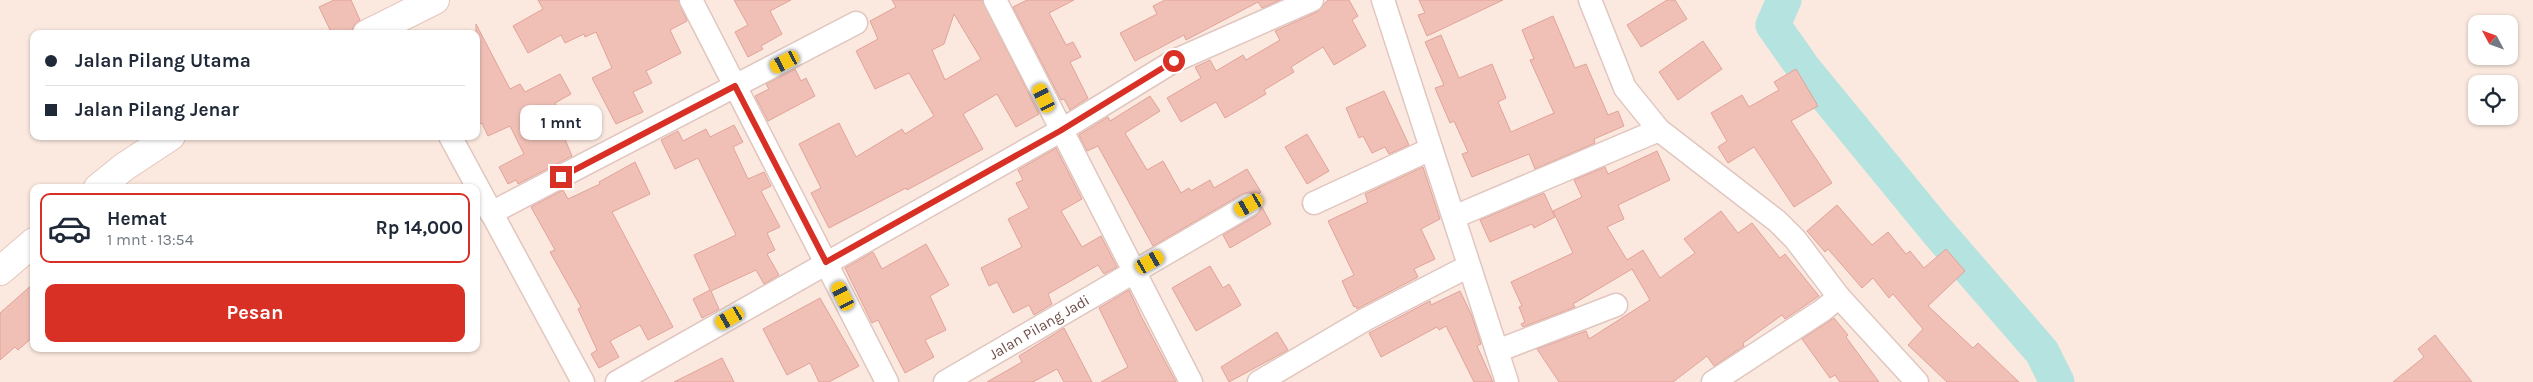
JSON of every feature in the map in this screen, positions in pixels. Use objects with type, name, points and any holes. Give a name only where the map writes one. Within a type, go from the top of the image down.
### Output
[{"type":"street","points":[[383,30],[435,0]]},
{"type":"street","points":[[691,0],[887,382]]},
{"type":"street","points":[[994,0],[1191,382]]},
{"type":"street","points":[[618,382],[826,262],[1060,131],[1174,61],[1312,0]]},
{"type":"street","points":[[1383,0],[1507,382]]},
{"type":"street","points":[[1590,0],[1625,88],[1659,130],[1777,221],[1795,239],[1839,296],[1917,382]]},
{"type":"street","points":[[491,213],[856,24]]},
{"type":"street","points":[[1454,217],[1659,130]]},
{"type":"street","points":[[103,184],[124,167],[165,140]]},
{"type":"street","points":[[452,140],[476,184]]},
{"type":"street","points":[[1314,203],[1431,149]]},
{"type":"street","points":[[480,192],[583,382]]},
{"type":"street","name":"Jalan Pilang Jadi","points":[[945,382],[1249,205]]},
{"type":"street","points":[[0,271],[30,245]]},
{"type":"street","points":[[1259,382],[1366,319],[1469,266]]},
{"type":"street","points":[[1713,382],[1823,310],[1839,296]]},
{"type":"street","points":[[1497,351],[1616,305]]},
{"type":"building","points":[[334,0],[351,0],[360,20],[354,25],[352,30],[330,30],[319,7]]},
{"type":"building","points":[[538,0],[678,0],[687,21],[670,30],[681,53],[646,71],[652,83],[633,92],[643,112],[616,124],[592,78],[612,68],[596,32],[585,37],[584,34],[565,43],[561,35],[528,53],[513,26],[543,9]]},
{"type":"building","points":[[734,0],[791,0],[770,11],[782,34],[761,46],[763,49],[748,57],[735,32],[748,25]]},
{"type":"building","points":[[892,0],[982,0],[1039,114],[1016,127],[997,94],[963,114],[983,149],[907,190],[906,188],[829,228],[811,193],[821,188],[799,144],[839,123],[856,157],[902,129],[905,134],[934,116],[909,73],[875,89],[856,51],[878,39],[870,21],[896,7]],"holes":[[[954,14],[981,59],[945,80],[932,50],[944,44]]]},
{"type":"building","points":[[1027,0],[1074,0],[1049,13],[1066,45],[1073,42],[1081,57],[1070,62],[1088,98],[1070,110],[1064,99],[1061,100],[1013,7]]},
{"type":"building","points":[[1165,0],[1280,0],[1262,8],[1258,2],[1186,40],[1184,35],[1135,61],[1120,33],[1157,14],[1153,6]]},
{"type":"building","points":[[1328,0],[1349,0],[1358,16],[1352,20],[1366,46],[1334,65],[1323,47],[1291,67],[1294,72],[1264,90],[1266,94],[1225,118],[1216,102],[1181,122],[1167,98],[1201,78],[1195,67],[1210,60],[1216,71],[1243,55],[1246,60],[1280,40],[1275,31],[1317,12]]},
{"type":"building","points":[[1419,0],[1503,0],[1427,36],[1418,15],[1425,13]]},
{"type":"building","points":[[1667,0],[1675,0],[1687,19],[1641,47],[1627,25]]},
{"type":"building","points":[[1553,16],[1575,68],[1586,64],[1608,115],[1618,111],[1624,126],[1594,139],[1595,143],[1535,169],[1529,154],[1472,177],[1462,154],[1468,152],[1454,121],[1450,123],[1435,88],[1444,85],[1425,42],[1441,35],[1459,78],[1492,64],[1506,98],[1498,102],[1511,132],[1554,113],[1530,60],[1534,59],[1522,30]]},
{"type":"building","points":[[480,32],[510,89],[520,84],[525,92],[560,74],[571,94],[555,103],[562,115],[556,118],[572,156],[518,184],[516,180],[508,184],[499,167],[524,154],[510,126],[488,136],[482,123],[480,124]]},
{"type":"building","points":[[1703,41],[1722,69],[1678,100],[1659,72]]},
{"type":"building","points":[[795,69],[801,81],[806,78],[815,96],[768,121],[755,96],[769,89],[766,84]]},
{"type":"building","points":[[1796,69],[1818,106],[1791,121],[1832,183],[1794,207],[1754,147],[1728,163],[1718,147],[1727,141],[1711,113],[1742,95],[1749,107],[1779,90],[1774,82]]},
{"type":"building","points":[[1384,91],[1409,145],[1389,154],[1385,147],[1372,153],[1363,136],[1359,138],[1346,108]]},
{"type":"building","points":[[1150,96],[1160,111],[1125,133],[1147,170],[1163,161],[1181,193],[1189,188],[1191,191],[1210,180],[1214,188],[1247,169],[1261,192],[1257,195],[1249,192],[1242,194],[1153,246],[1098,146],[1087,151],[1079,135],[1108,117],[1110,121]]},
{"type":"building","points":[[734,125],[743,142],[733,147],[748,179],[764,172],[771,186],[761,191],[780,227],[767,233],[775,250],[767,254],[779,275],[764,284],[756,270],[711,291],[719,309],[702,318],[693,299],[710,290],[694,255],[736,235],[698,158],[675,169],[661,140],[678,131],[683,141],[706,129],[710,137]]},
{"type":"building","points":[[1307,134],[1329,171],[1307,184],[1285,147]]},
{"type":"building","points":[[1056,148],[1082,199],[1061,211],[1082,247],[1101,236],[1117,267],[1104,274],[1098,265],[1048,294],[1052,304],[1034,315],[1029,305],[1013,313],[997,282],[989,286],[981,268],[1022,247],[1008,219],[1029,208],[1016,183],[1023,180],[1018,170]]},
{"type":"building","points":[[1657,151],[1670,180],[1618,205],[1624,219],[1607,227],[1627,260],[1643,250],[1660,278],[1695,253],[1684,239],[1721,211],[1738,233],[1752,223],[1780,258],[1785,254],[1819,296],[1785,319],[1782,315],[1743,343],[1744,346],[1714,366],[1707,356],[1673,382],[1559,382],[1537,349],[1586,331],[1589,339],[1650,300],[1632,269],[1573,304],[1575,307],[1523,327],[1521,324],[1525,322],[1519,307],[1522,306],[1511,282],[1573,253],[1553,211],[1582,197],[1574,180],[1605,167],[1608,174]]},
{"type":"building","points":[[635,162],[650,194],[612,212],[673,327],[648,340],[640,325],[610,341],[619,357],[599,368],[591,354],[597,350],[578,309],[581,307],[550,252],[555,250],[531,207],[563,190],[568,199],[600,184],[599,182]]},
{"type":"building","points":[[1423,167],[1440,219],[1421,229],[1435,259],[1414,269],[1418,277],[1357,309],[1356,306],[1354,307],[1342,281],[1354,275],[1328,221],[1368,202],[1365,194]]},
{"type":"building","points":[[1544,193],[1555,217],[1534,228],[1532,224],[1490,242],[1480,220]]},
{"type":"building","points":[[1837,205],[1872,245],[1888,232],[1906,254],[1910,251],[1924,268],[1946,249],[1965,271],[1928,306],[1973,348],[1978,343],[2019,382],[1947,382],[1908,345],[1923,329],[1893,294],[1889,298],[1873,278],[1862,288],[1828,249],[1825,252],[1807,231]]},
{"type":"building","points":[[1262,207],[1271,224],[1230,248],[1223,235],[1256,216]]},
{"type":"building","points":[[926,244],[949,285],[930,296],[946,330],[925,340],[934,357],[905,373],[878,320],[872,323],[845,268],[873,252],[882,269]]},
{"type":"building","points":[[1210,266],[1223,288],[1229,284],[1241,305],[1196,331],[1172,288]]},
{"type":"building","points":[[30,287],[30,340],[18,350],[15,347],[0,360],[0,313]]},
{"type":"building","points":[[1129,290],[1176,382],[1101,382],[1128,367],[1099,308]]},
{"type":"building","points":[[1460,291],[1472,316],[1481,344],[1477,346],[1493,382],[1474,382],[1446,326],[1439,330],[1437,327],[1381,357],[1369,333],[1430,301],[1431,305]]},
{"type":"building","points":[[820,298],[859,366],[829,382],[819,382],[810,363],[787,375],[763,329]]},
{"type":"building","points":[[1834,318],[1848,335],[1846,337],[1879,382],[1840,382],[1835,375],[1830,378],[1802,339]]},
{"type":"building","points":[[1064,328],[1092,382],[1064,382],[1057,369],[1033,382],[987,382],[1022,362],[1019,356]]},
{"type":"building","points":[[1277,332],[1288,350],[1229,382],[1221,367]]},
{"type":"building","points":[[2435,335],[2472,382],[2393,382],[2424,357],[2418,349]]},
{"type":"building","points":[[722,358],[734,382],[674,382]]},
{"type":"waterway","points":[[1784,0],[1773,25],[1804,69],[1937,231],[2042,352],[2057,382]]},
{"type":"route","points":[[561,177],[735,86],[826,262],[1060,131],[1174,61]]}]
